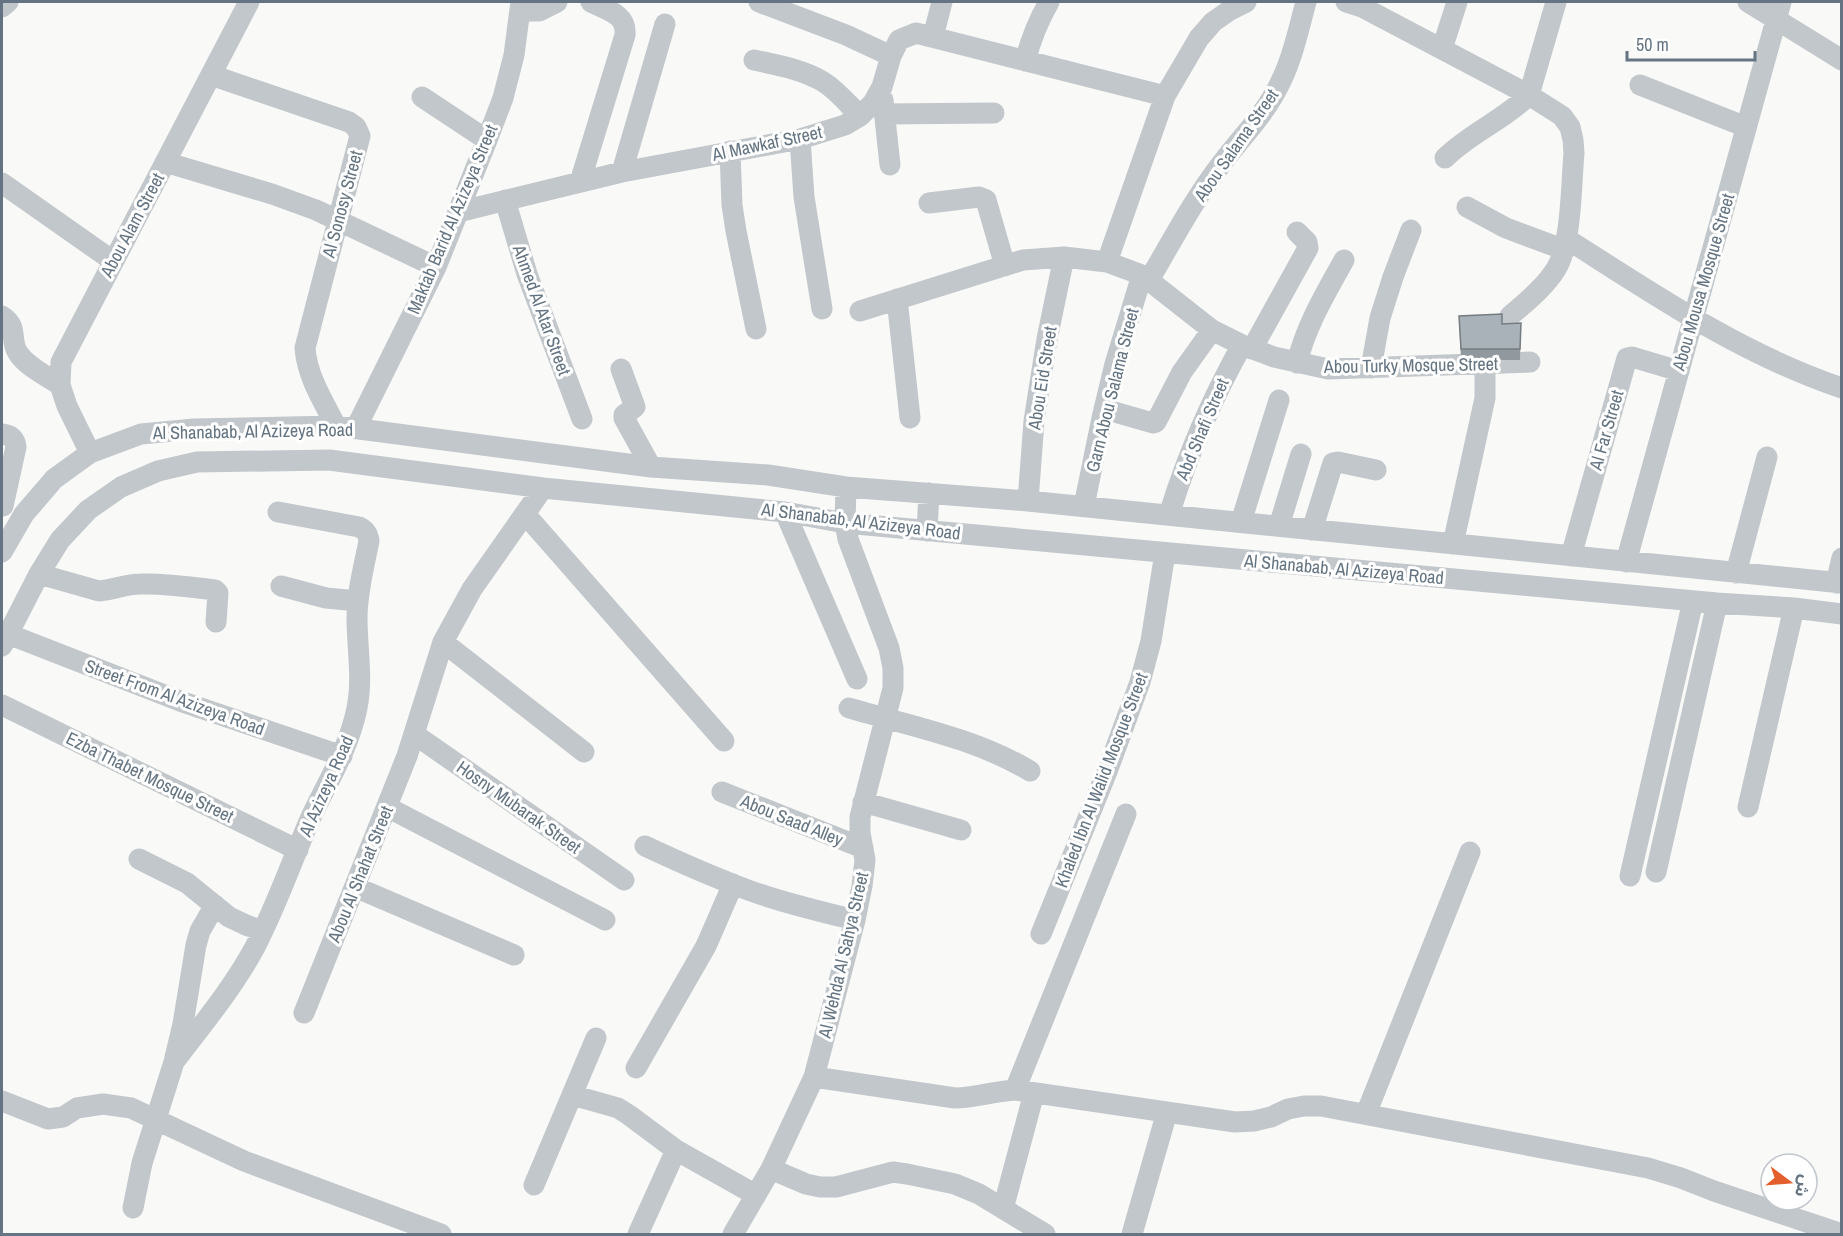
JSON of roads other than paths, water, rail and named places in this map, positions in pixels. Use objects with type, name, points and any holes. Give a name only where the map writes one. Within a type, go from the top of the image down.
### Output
[{"type":"street","points":[[2,7],[8,2]]},
{"type":"street","name":"Abou Alam Street","points":[[90,453],[67,406],[60,384],[61,362],[249,2]]},
{"type":"street","points":[[521,6],[539,11],[557,2]]},
{"type":"street","points":[[580,182],[626,27],[617,15],[591,2]]},
{"type":"street","points":[[759,2],[801,16],[891,56]]},
{"type":"street","points":[[933,37],[942,2]]},
{"type":"street","points":[[1025,61],[1031,38],[1050,2]]},
{"type":"street","points":[[1107,262],[1165,96],[1199,38],[1213,22],[1246,2]]},
{"type":"street","name":"Abou Salama Street","points":[[1145,278],[1200,194],[1263,112],[1278,88],[1289,64],[1306,2]]},
{"type":"street","points":[[1346,2],[1362,7],[1529,95],[1562,116],[1570,127],[1574,140],[1566,244],[1555,270],[1510,316]]},
{"type":"street","points":[[1442,49],[1457,2]]},
{"type":"street","points":[[1445,158],[1468,138],[1520,104],[1529,95],[1556,2]]},
{"type":"street","points":[[1748,2],[1779,10],[1842,60]]},
{"type":"street","name":"Maktab Barid Al Azizeya Street","points":[[346,427],[436,267],[503,98],[514,55],[521,6]]},
{"type":"street","name":"Abou Mousa Mosque Street","points":[[1626,562],[1779,10]]},
{"type":"street","points":[[622,172],[665,24]]},
{"type":"street","name":"Al Mawkaf Street","points":[[458,212],[622,172],[800,139],[845,125],[860,116],[873,103],[882,87],[891,56],[899,40],[916,33],[1165,96]]},
{"type":"street","points":[[754,60],[804,72],[822,81],[839,94],[860,116]]},
{"type":"street","name":"Al Sonosy Street","points":[[211,75],[349,122],[356,127],[360,136],[305,348],[306,363],[311,376],[346,427]]},
{"type":"street","points":[[1640,85],[1746,127]]},
{"type":"street","points":[[882,87],[890,165]]},
{"type":"street","points":[[422,97],[487,140]]},
{"type":"street","points":[[885,114],[994,113]]},
{"type":"street","points":[[800,139],[804,196],[822,309]]},
{"type":"street","points":[[730,151],[736,231],[756,329]]},
{"type":"street","points":[[165,162],[283,198],[338,220],[436,267]]},
{"type":"street","points":[[2,183],[113,261]]},
{"type":"street","points":[[929,203],[979,197],[986,200],[1005,266]]},
{"type":"street","name":"Ahmed Al Atar Street","points":[[505,200],[527,274],[582,419]]},
{"type":"street","points":[[1467,207],[1506,228],[1566,244],[1738,344],[1785,366],[1842,388]]},
{"type":"street","points":[[1371,368],[1380,318],[1411,230]]},
{"type":"street","name":"Abd Shafi Street","points":[[1168,515],[1198,430],[1218,387],[1247,347],[1308,248],[1308,242],[1298,232]]},
{"type":"street","name":"Abou Turky Mosque Street","points":[[860,310],[1023,260],[1065,257],[1107,262],[1145,278],[1212,330],[1247,347],[1297,363],[1328,369],[1530,362]]},
{"type":"street","name":"Abou Eid Street","points":[[1028,501],[1034,421],[1047,339],[1065,257]]},
{"type":"street","points":[[1297,363],[1312,318],[1344,260]]},
{"type":"street","name":"Garn Abou Salama Street","points":[[1084,506],[1115,364],[1145,278]]},
{"type":"street","points":[[897,299],[910,418]]},
{"type":"street","points":[[2,316],[10,324],[15,347],[19,354],[25,361],[60,384]]},
{"type":"street","points":[[1104,409],[1156,422],[1182,372],[1212,330]]},
{"type":"street","name":"Al Far Street","points":[[1571,556],[1627,358],[1632,357],[1679,371]]},
{"type":"street","points":[[1453,544],[1485,398],[1485,364]]},
{"type":"street","points":[[621,369],[635,407],[624,415],[624,418],[651,467]]},
{"type":"street","points":[[1241,522],[1279,400]]},
{"type":"street","name":"Al Shanabab, Al Azizeya Road","points":[[2,552],[24,514],[54,480],[90,453],[141,434],[195,429],[346,427],[651,467],[768,475],[846,487],[1084,506],[1839,583]]},
{"type":"street","points":[[2,434],[13,437],[16,447],[2,506],[24,514]]},
{"type":"street","points":[[1280,526],[1301,454]]},
{"type":"street","points":[[1736,573],[1767,457]]},
{"type":"street","name":"Al Shanabab, Al Azizeya Road","points":[[5,640],[39,574],[60,540],[88,510],[121,487],[158,471],[197,462],[329,460],[543,488],[785,512],[845,523],[1842,614]]},
{"type":"street","points":[[1312,530],[1333,463],[1376,470]]},
{"type":"street","name":"Al Wehda Al Sahya Street","points":[[733,1234],[771,1169],[814,1077],[855,920],[864,873],[860,825],[863,802],[893,688],[893,668],[889,648],[848,539],[845,523],[846,487]]},
{"type":"street","name":"Abou Al Shahat Street","points":[[304,1012],[387,807],[414,734],[443,642],[472,589],[543,488]]},
{"type":"street","points":[[927,531],[929,493]]},
{"type":"street","name":"Al Azizeya Road","points":[[174,1062],[237,977],[263,931],[316,807],[342,756],[351,734],[357,707],[360,680],[358,601],[369,535],[359,527],[278,512]]},
{"type":"street","points":[[785,512],[857,679]]},
{"type":"street","points":[[525,514],[724,741]]},
{"type":"street","name":"Khaled Ibn Al Walid Mosque Street","points":[[1041,934],[1108,770],[1140,682],[1153,630],[1165,553]]},
{"type":"street","points":[[1839,583],[1842,558]]},
{"type":"street","points":[[39,574],[99,591],[144,583],[215,590],[218,593],[216,622]]},
{"type":"street","points":[[280,586],[326,598],[358,601]]},
{"type":"street","points":[[1630,876],[1693,601]]},
{"type":"street","points":[[1656,872],[1717,603]]},
{"type":"street","points":[[1748,807],[1794,608]]},
{"type":"street","name":"Street From Al Azizeya Road","points":[[5,640],[342,756]]},
{"type":"street","points":[[443,642],[584,752]]},
{"type":"street","name":"Ezba Thabet Mosque Street","points":[[2,705],[298,850]]},
{"type":"street","points":[[849,708],[987,748],[1030,771]]},
{"type":"street","name":"Hosny Mubarak Street","points":[[414,734],[624,880]]},
{"type":"street","name":"Abou Saad Alley","points":[[722,792],[863,848]]},
{"type":"street","points":[[863,802],[961,830]]},
{"type":"street","points":[[387,807],[605,920]]},
{"type":"street","points":[[1003,1209],[1025,1091],[1126,814]]},
{"type":"street","points":[[645,846],[696,870],[733,884],[804,908],[855,920]]},
{"type":"street","points":[[1366,1114],[1470,852]]},
{"type":"street","points":[[140,859],[187,883],[229,916],[263,931]]},
{"type":"street","points":[[636,1068],[706,946],[733,884]]},
{"type":"street","points":[[355,888],[514,955]]},
{"type":"street","points":[[133,1208],[142,1163],[174,1062],[187,1004],[196,945],[203,925],[215,905]]},
{"type":"street","points":[[534,1185],[596,1038]]},
{"type":"street","points":[[814,1077],[955,1098],[969,1098],[999,1091],[1025,1091],[1235,1122],[1254,1121],[1304,1106],[1321,1106],[1648,1168],[1842,1234]]},
{"type":"street","points":[[572,1095],[618,1108],[676,1150],[756,1195]]},
{"type":"street","points":[[2,1101],[48,1119],[63,1117],[76,1108],[104,1104],[131,1108],[244,1161],[441,1234]]},
{"type":"street","points":[[1132,1234],[1167,1112]]},
{"type":"street","points":[[638,1234],[676,1150]]},
{"type":"street","points":[[771,1169],[806,1184],[820,1187],[836,1187],[893,1172],[955,1184],[979,1194],[1045,1234]]}]
